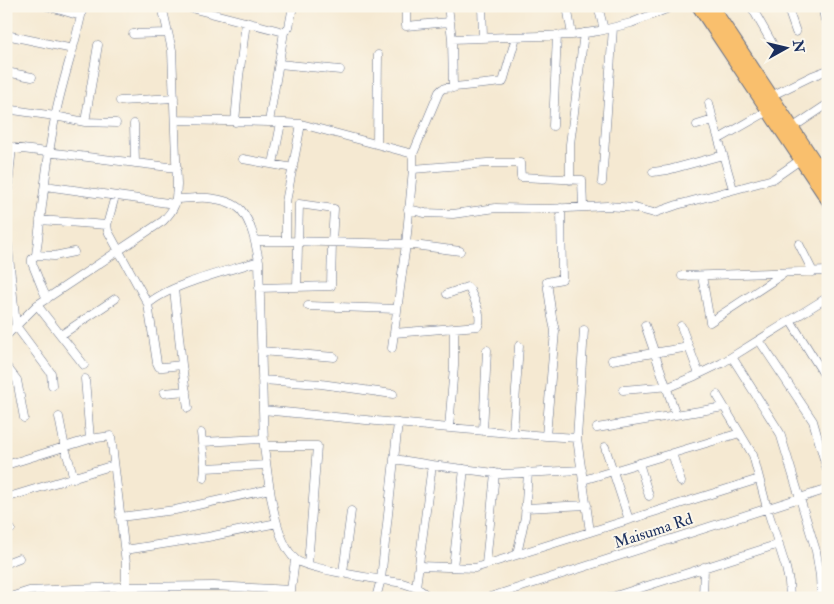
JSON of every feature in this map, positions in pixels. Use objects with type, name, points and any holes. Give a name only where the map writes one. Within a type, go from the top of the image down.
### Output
[{"type":"main road","points":[[698,6],[828,202]]},
{"type":"main road","points":[[712,6],[828,181]]},
{"type":"street","points":[[47,6],[82,16]]},
{"type":"street","points":[[47,299],[32,259],[36,255],[55,116],[83,6]]},
{"type":"street","points":[[6,336],[37,305],[163,221],[172,212],[176,201],[177,168],[172,50],[162,6]]},
{"type":"street","points":[[183,6],[284,32]]},
{"type":"street","points":[[269,122],[284,32],[289,27],[293,6]]},
{"type":"street","points":[[406,6],[406,26],[449,22]]},
{"type":"street","points":[[448,6],[452,39],[453,88]]},
{"type":"street","points":[[482,6],[483,37]]},
{"type":"street","points":[[567,6],[572,35]]},
{"type":"street","points":[[598,6],[604,30]]},
{"type":"street","points":[[452,39],[572,35],[631,23],[674,6]]},
{"type":"street","points":[[751,6],[772,43]]},
{"type":"street","points":[[787,6],[796,32]]},
{"type":"street","points":[[822,6],[825,20],[828,19]]},
{"type":"street","points":[[235,122],[246,22]]},
{"type":"street","points":[[602,182],[613,28]]},
{"type":"street","points":[[133,34],[168,33]]},
{"type":"street","points":[[570,180],[570,144],[584,33]]},
{"type":"street","points":[[6,35],[73,49]]},
{"type":"street","points":[[553,126],[557,36]]},
{"type":"street","points":[[392,348],[406,244],[413,154],[439,92],[446,88],[503,82],[516,38]]},
{"type":"street","points":[[85,122],[98,45]]},
{"type":"street","points":[[377,144],[378,55]]},
{"type":"street","points":[[278,64],[340,70]]},
{"type":"street","points":[[771,96],[828,70]]},
{"type":"street","points":[[6,72],[32,77]]},
{"type":"street","points":[[120,101],[174,98]]},
{"type":"street","points":[[709,103],[733,190]]},
{"type":"street","points":[[792,128],[828,104]]},
{"type":"street","points":[[6,109],[85,122],[116,123]]},
{"type":"street","points":[[719,139],[768,111]]},
{"type":"street","points":[[175,120],[301,124],[413,154]]},
{"type":"street","points":[[697,125],[713,120]]},
{"type":"street","points":[[273,164],[281,123]]},
{"type":"street","points":[[134,124],[134,163]]},
{"type":"street","points":[[286,241],[286,202],[301,124]]},
{"type":"street","points":[[6,206],[9,147],[177,168]]},
{"type":"street","points":[[653,172],[668,170],[723,155]]},
{"type":"street","points":[[243,159],[293,168]]},
{"type":"street","points":[[408,209],[425,213],[453,214],[496,208],[607,206],[635,208],[654,213],[773,179],[800,160]]},
{"type":"street","points":[[413,169],[487,163],[520,163],[521,178],[582,180],[583,207]]},
{"type":"street","points":[[45,186],[115,196],[176,201],[208,198],[227,202],[240,209],[249,224],[259,261],[266,465],[277,523],[285,545],[295,560],[308,565],[416,587],[429,598]]},
{"type":"street","points":[[115,196],[107,225],[108,231],[148,304],[157,363],[159,367],[182,365]]},
{"type":"street","points":[[259,288],[297,287],[331,286],[334,209],[299,204],[297,287]]},
{"type":"street","points":[[546,436],[555,331],[547,282],[562,279],[561,208]]},
{"type":"street","points":[[40,220],[107,225]]},
{"type":"street","points":[[6,227],[9,287],[16,326],[51,373],[52,385]]},
{"type":"street","points":[[255,241],[406,244],[460,251]]},
{"type":"street","points":[[799,244],[814,272]]},
{"type":"street","points":[[36,255],[54,256],[74,252]]},
{"type":"street","points":[[148,304],[156,297],[174,289],[259,261]]},
{"type":"street","points":[[682,276],[828,271]]},
{"type":"street","points":[[702,276],[710,322],[785,273]]},
{"type":"street","points":[[394,333],[478,326],[480,321],[478,310],[470,290],[467,287],[448,294]]},
{"type":"street","points":[[174,289],[188,408]]},
{"type":"street","points":[[623,390],[672,386],[699,374],[722,363],[828,297]]},
{"type":"street","points":[[61,335],[115,299]]},
{"type":"street","points":[[37,305],[84,366]]},
{"type":"street","points":[[308,306],[397,309]]},
{"type":"street","points":[[790,320],[828,381]]},
{"type":"street","points":[[646,325],[676,415]]},
{"type":"street","points":[[681,326],[699,374]]},
{"type":"street","points":[[449,428],[454,366],[454,328]]},
{"type":"street","points":[[584,330],[577,438],[590,532]]},
{"type":"street","points":[[759,340],[813,421],[828,472]]},
{"type":"street","points":[[513,433],[519,346]]},
{"type":"street","points":[[612,360],[689,347]]},
{"type":"street","points":[[483,431],[487,350]]},
{"type":"street","points":[[261,351],[334,357]]},
{"type":"street","points":[[732,356],[780,433],[818,560],[820,598]]},
{"type":"street","points":[[6,366],[17,380],[24,418]]},
{"type":"street","points":[[85,379],[90,439]]},
{"type":"street","points":[[262,380],[321,384],[393,394]]},
{"type":"street","points":[[164,393],[186,391]]},
{"type":"street","points":[[717,395],[753,455],[786,568],[790,598]]},
{"type":"street","points":[[597,428],[724,407]]},
{"type":"street","points":[[263,410],[577,438]]},
{"type":"street","points":[[59,417],[65,448],[74,478]]},
{"type":"street","points":[[376,598],[381,579],[398,423]]},
{"type":"street","points":[[583,480],[740,432]]},
{"type":"street","points":[[201,433],[205,468],[204,478]]},
{"type":"street","points":[[6,465],[90,439],[111,436],[126,562],[120,598]]},
{"type":"street","points":[[202,442],[317,446],[308,565]]},
{"type":"street","points":[[605,446],[629,520]]},
{"type":"street","points":[[672,453],[681,482]]},
{"type":"street","points":[[394,459],[502,474],[582,470]]},
{"type":"street","points":[[639,463],[649,496]]},
{"type":"street","points":[[12,496],[114,465]]},
{"type":"street","points":[[205,468],[266,465]]},
{"type":"street","points":[[416,587],[432,465]]},
{"type":"street","points":[[453,567],[464,469]]},
{"type":"street","points":[[517,554],[525,517],[528,472]]},
{"type":"street","points":[[486,564],[495,473]]},
{"type":"street","points":[[419,566],[474,568],[760,480]]},
{"type":"street","points":[[120,517],[175,510],[270,489]]},
{"type":"street","name":"Maisuma Rd","points":[[487,598],[828,489]]},
{"type":"street","points":[[525,508],[587,505]]},
{"type":"street","points":[[343,572],[350,511]]},
{"type":"street","points":[[124,550],[208,537],[277,523]]},
{"type":"street","points":[[609,598],[779,544]]},
{"type":"street","points":[[6,563],[19,558]]},
{"type":"street","points":[[8,598],[29,591],[123,587],[214,586],[290,594],[295,560]]},
{"type":"street","points":[[703,598],[704,567]]}]
